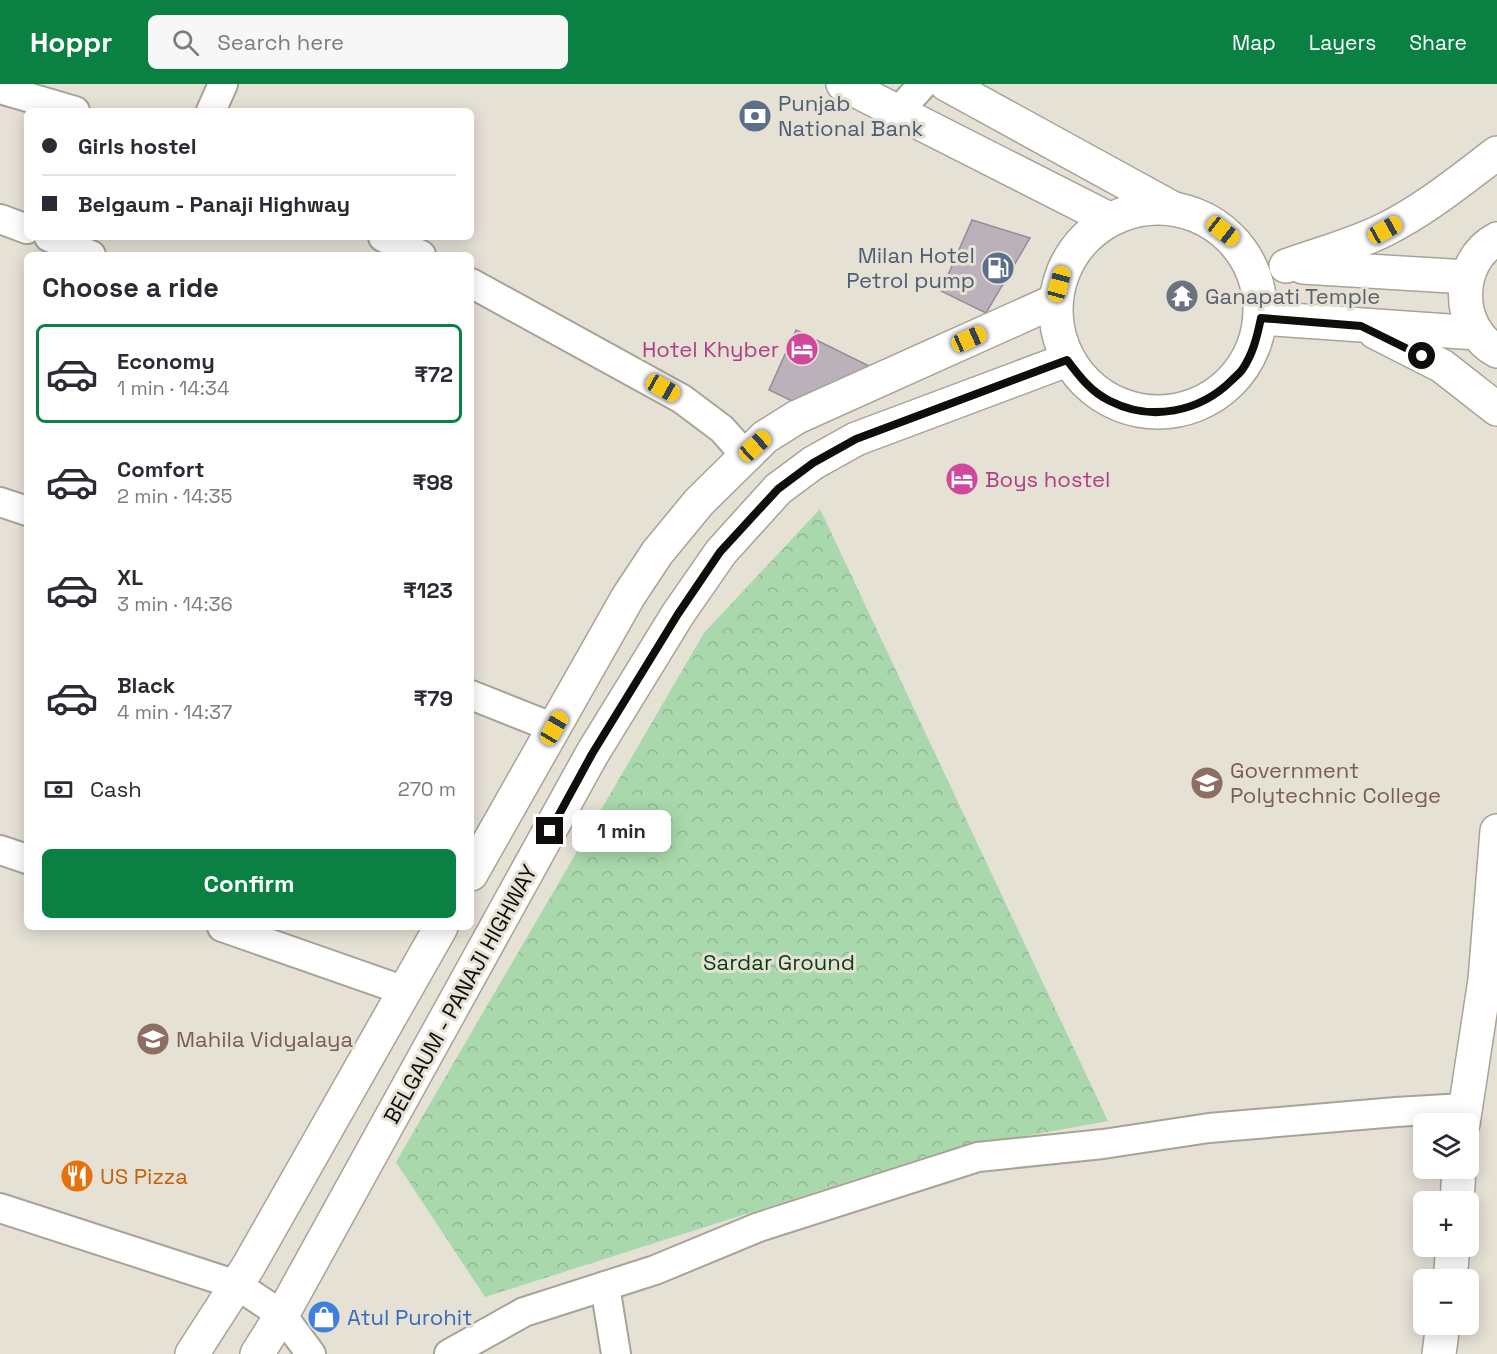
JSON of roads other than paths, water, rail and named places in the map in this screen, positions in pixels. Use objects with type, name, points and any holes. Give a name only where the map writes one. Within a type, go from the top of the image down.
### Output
[{"type":"main road","points":[[843,84],[1109,219]]},
{"type":"main road","points":[[946,84],[1172,208]]},
{"type":"main road","points":[[1286,266],[1385,230],[1416,213],[1497,153]]},
{"type":"main road","points":[[1172,208],[1193,213],[1212,222],[1234,240],[1250,263],[1259,290],[1261,318],[1255,346],[1241,371],[1221,391],[1196,405],[1167,412],[1137,411],[1109,401],[1085,384],[1067,360],[1056,331],[1055,301],[1064,268],[1082,240],[1109,219],[1140,209],[1172,208]]},
{"type":"main road","points":[[1487,342],[1468,315],[1465,296],[1467,277],[1477,257],[1497,239]]},
{"type":"main road","points":[[1250,263],[1467,277]]},
{"type":"main road","points":[[474,869],[628,597],[657,553],[699,502],[745,455],[765,437],[797,417],[1055,301]]},
{"type":"main road","points":[[1261,318],[1361,326],[1487,342]]},
{"type":"main road","points":[[1361,326],[1442,366],[1497,409]]},
{"type":"main road","name":"BELGAUM - PANAJI HIGHWAY","points":[[257,1354],[282,1315],[592,754],[678,614],[720,552],[778,489],[813,463],[856,439],[1067,360]]},
{"type":"main road","points":[[1465,1113],[1491,980],[1497,831]]},
{"type":"main road","points":[[192,1354],[237,1286],[439,930]]},
{"type":"main road","points":[[1439,1354],[1442,1335]]},
{"type":"street","points":[[212,108],[223,84]]},
{"type":"street","points":[[898,112],[923,84]]},
{"type":"street","points":[[0,88],[65,108]]},
{"type":"street","points":[[0,219],[24,228]]},
{"type":"street","points":[[56,240],[84,252]]},
{"type":"street","points":[[389,240],[415,252]]},
{"type":"street","points":[[474,285],[682,399],[722,429],[745,455]]},
{"type":"street","points":[[0,502],[24,510]]},
{"type":"street","points":[[474,696],[554,728]]},
{"type":"street","points":[[0,850],[24,858]]},
{"type":"street","points":[[231,930],[405,991]]},
{"type":"street","points":[[449,1354],[524,1311],[655,1270],[759,1227],[978,1157],[1103,1144],[1209,1128],[1396,1112],[1413,1113]]},
{"type":"street","points":[[0,1208],[237,1286],[282,1315],[311,1354]]},
{"type":"street","points":[[605,1286],[616,1354]]},
{"type":"place","name":"Punjab National Bank","points":[[755,116]]},
{"type":"place","name":"Milan Hotel Petrol pump","points":[[998,268]]},
{"type":"place","name":"Ganapati Temple","points":[[1182,296]]},
{"type":"place","name":"Hotel Khyber","points":[[802,349]]},
{"type":"place","name":"Boys hostel","points":[[962,479]]},
{"type":"place","name":"Government Polytechnic College","points":[[1207,783]]},
{"type":"place","name":"Mahila Vidyalaya","points":[[153,1039]]},
{"type":"place","name":"US Pizza","points":[[77,1176]]},
{"type":"place","name":"Atul Purohit","points":[[324,1317]]},
{"type":"park label","name":"Sardar Ground","points":[[779,962]]}]
